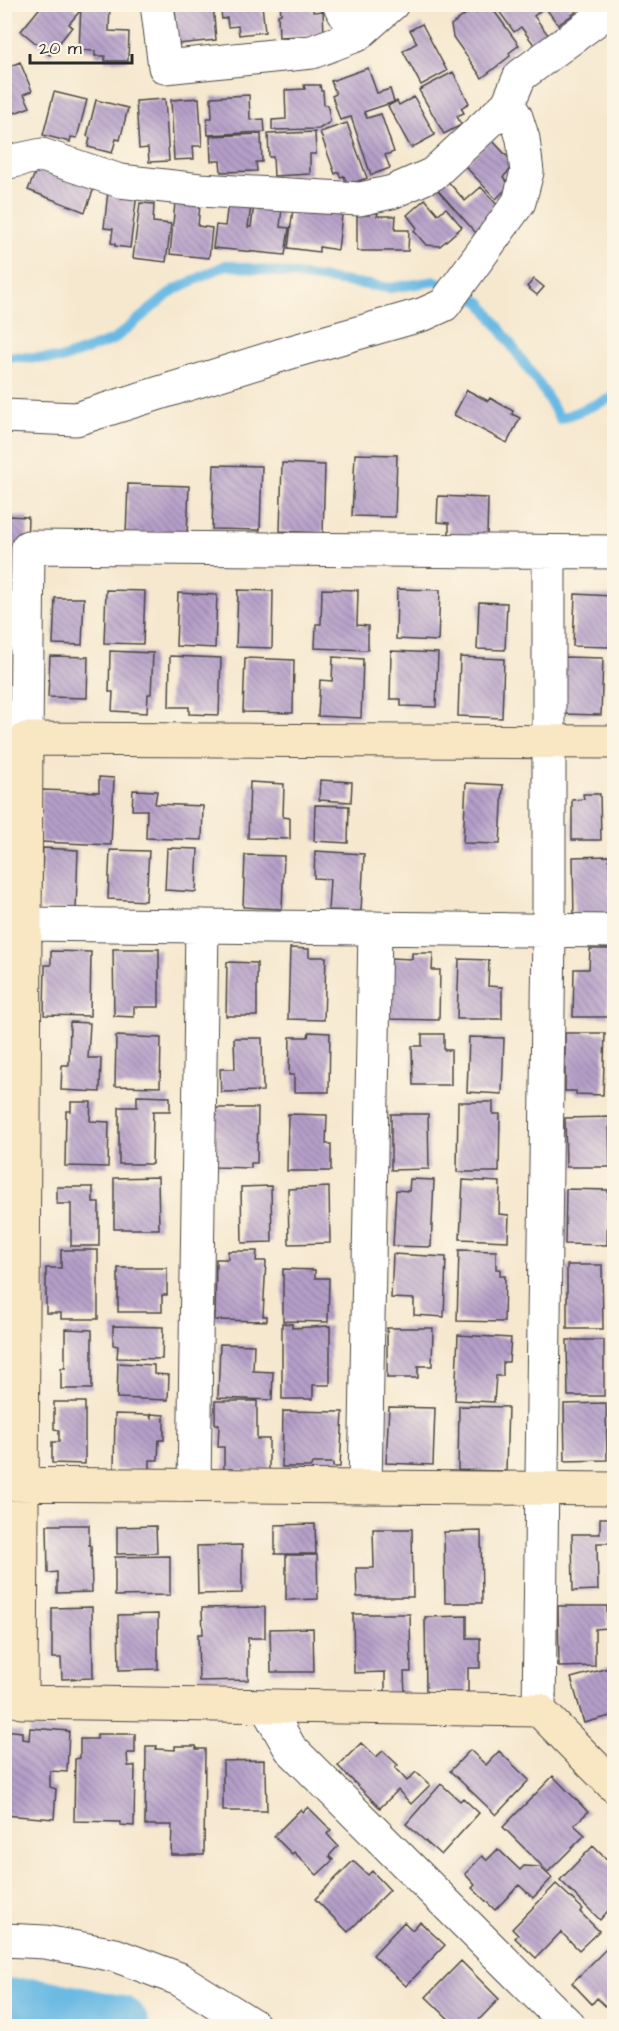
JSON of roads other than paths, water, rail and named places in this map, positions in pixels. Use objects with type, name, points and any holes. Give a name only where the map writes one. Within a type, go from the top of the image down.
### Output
[{"type":"street","points":[[157,4],[165,67],[312,52],[357,35],[392,4]]},
{"type":"street","points":[[339,4],[357,35]]},
{"type":"street","points":[[4,163],[42,155],[120,181],[200,190],[360,199],[392,192],[433,174],[508,104],[520,76],[615,8]]},
{"type":"street","points":[[4,416],[76,418],[424,314],[454,293],[519,202],[527,172],[524,139],[516,117],[508,104]]},
{"type":"street","points":[[615,552],[28,548],[15,750],[25,924],[13,1484],[13,1702],[539,1710],[615,1786]]},
{"type":"street","points":[[539,1710],[549,930],[549,552]]},
{"type":"street","points":[[15,750],[548,741],[615,742]]},
{"type":"street","points":[[25,924],[615,931]]},
{"type":"street","points":[[194,1485],[202,926]]},
{"type":"street","points":[[365,1487],[375,928]]},
{"type":"street","points":[[13,1484],[615,1489]]},
{"type":"street","points":[[266,1706],[290,1748],[569,2026]]},
{"type":"street","points":[[4,1940],[45,1942],[115,1955],[179,1979],[254,2026]]},
{"type":"waterway","points":[[4,356],[61,359],[113,340],[174,290],[226,265],[390,288],[436,281],[481,302],[543,390],[560,419],[614,397]]},
{"type":"waterway","points":[[4,2010],[38,2009],[118,2026]]}]
